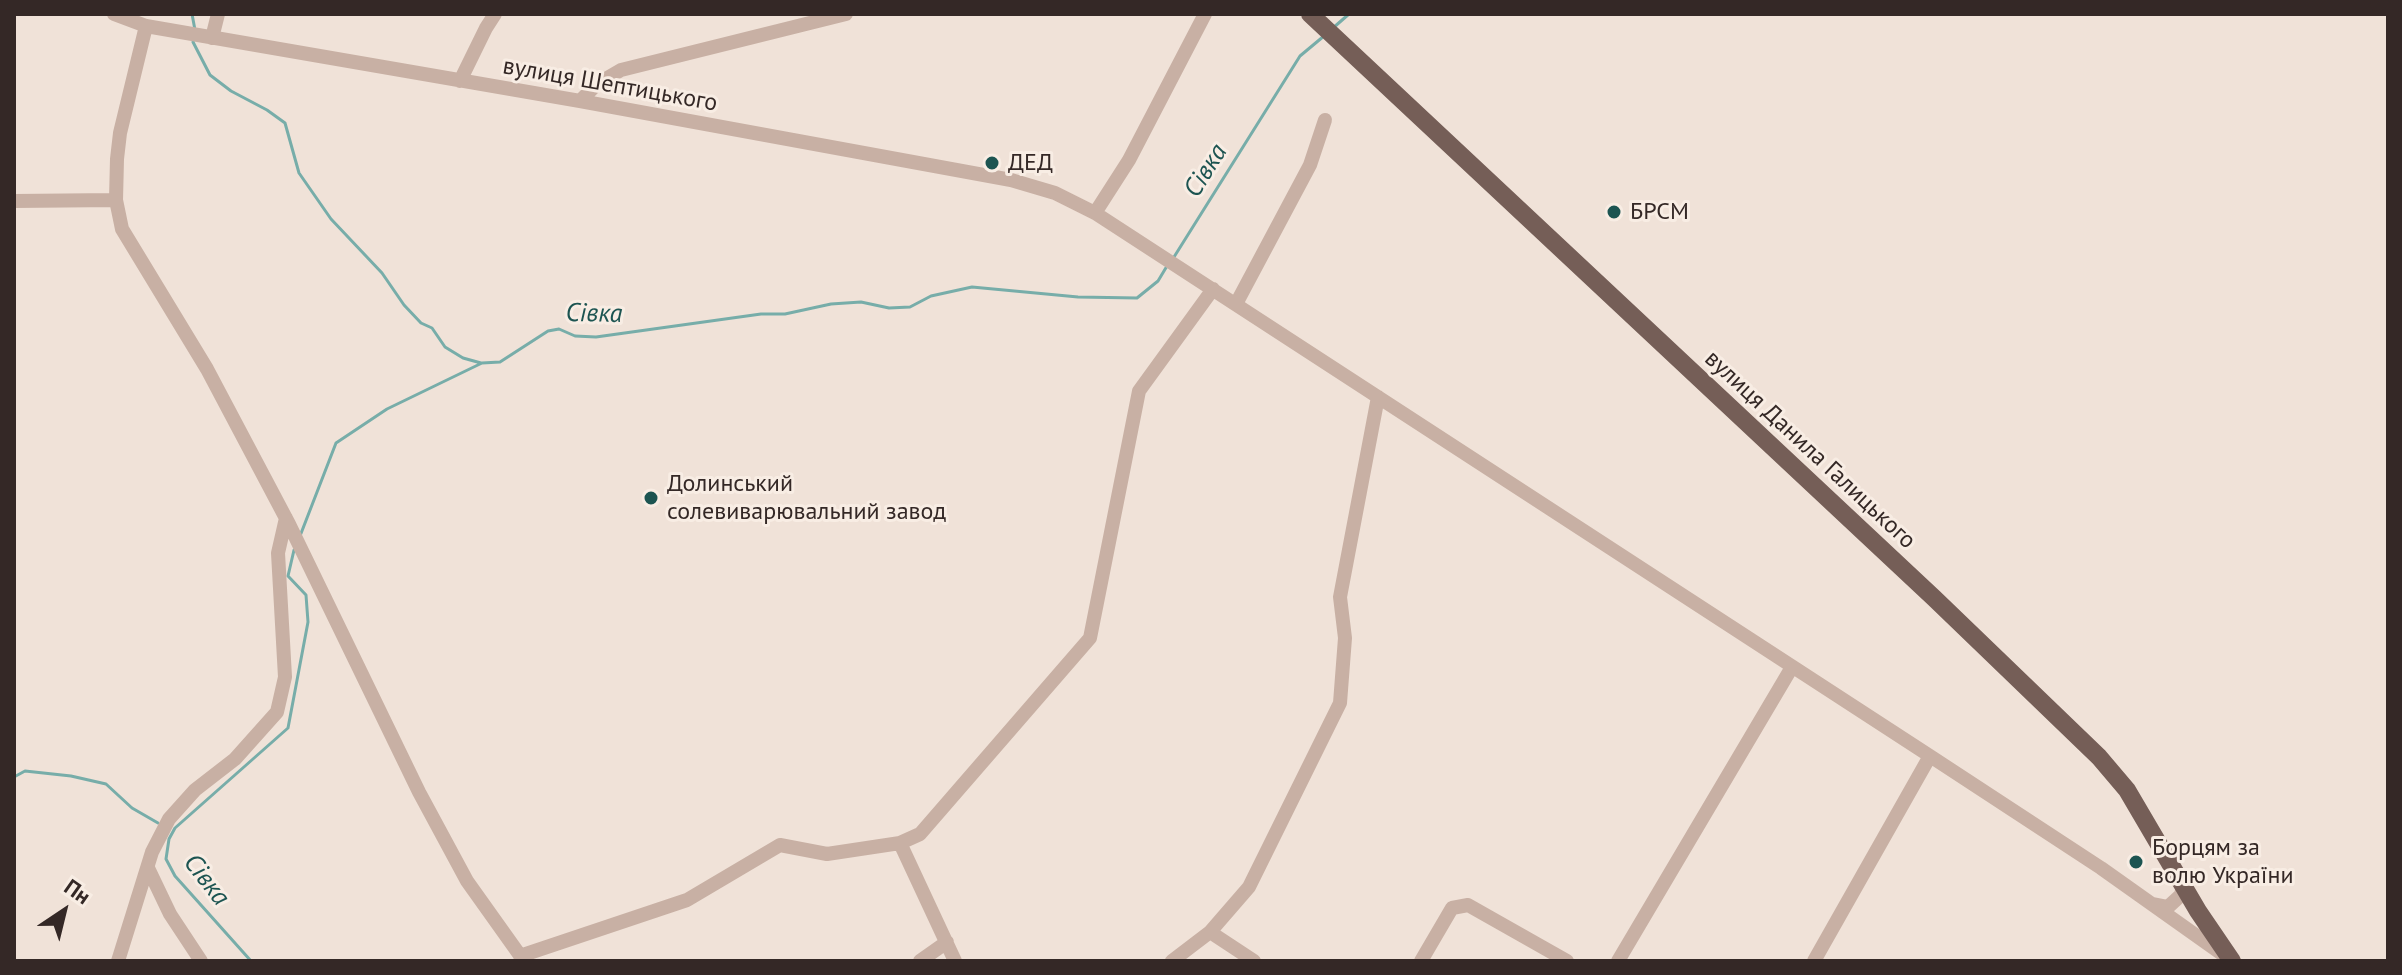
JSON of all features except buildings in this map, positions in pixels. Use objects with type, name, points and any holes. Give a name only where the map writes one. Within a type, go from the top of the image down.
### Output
[{"type":"main road","name":"вулиця Данила Галицького","points":[[1310,14],[1922,587],[2099,757],[2127,790],[2231,961]]},
{"type":"street","name":"вулиця Шептицького","points":[[114,14],[146,26],[1011,180],[1055,193],[1095,213],[1930,756],[2101,868],[2231,961]]},
{"type":"street","points":[[212,38],[218,14]]},
{"type":"street","points":[[460,81],[495,14]]},
{"type":"street","points":[[580,101],[597,84],[621,70],[846,14]]},
{"type":"street","points":[[1095,213],[1129,160],[1205,14]]},
{"type":"street","points":[[146,26],[120,133],[116,200],[122,229],[207,369],[288,521],[419,792],[467,881],[522,958],[687,900],[780,845],[827,854],[900,843],[920,834],[1090,638],[1139,391],[1213,289]]},
{"type":"street","points":[[1236,304],[1310,165],[1325,120]]},
{"type":"street","points":[[14,201],[116,200]]},
{"type":"street","points":[[1172,961],[1210,932],[1249,887],[1340,703],[1345,638],[1340,597],[1378,397]]},
{"type":"street","points":[[118,961],[152,852],[169,819],[195,790],[235,759],[277,712],[285,677],[278,553],[288,521]]},
{"type":"street","points":[[1618,961],[1792,667]]},
{"type":"street","points":[[1814,961],[1930,756]]},
{"type":"street","points":[[900,843],[955,961]]},
{"type":"street","points":[[148,868],[170,914],[201,961]]},
{"type":"street","points":[[2152,904],[2168,907],[2181,895],[2183,885]]},
{"type":"street","points":[[1421,961],[1452,908],[1468,905],[1567,961]]},
{"type":"street","points":[[1210,932],[1254,961]]},
{"type":"street","points":[[920,961],[947,942]]},
{"type":"waterway","points":[[192,14],[195,30]]},
{"type":"waterway","name":"Сівка","points":[[1333,28],[1349,14]]},
{"type":"waterway","name":"Сівка","points":[[1174,257],[1300,56],[1324,36]]},
{"type":"waterway","points":[[194,38],[193,42],[210,75],[285,123],[299,173],[331,219],[382,273],[404,305],[421,323],[432,328],[445,347],[463,358],[481,363]]},
{"type":"waterway","name":"Сівка","points":[[300,536],[336,443],[387,409],[482,363],[500,362],[548,331],[559,329],[575,336],[596,337],[761,314],[785,314],[831,304],[861,302],[889,308],[910,307],[931,296],[972,287],[1078,297],[1137,298],[1158,281],[1167,266]]},
{"type":"waterway","name":"Сівка","points":[[251,961],[175,876],[166,859],[169,839],[175,828],[288,728],[308,622],[306,595],[288,576],[294,550]]},
{"type":"waterway","points":[[14,777],[25,771],[106,784],[132,808],[158,823]]},
{"type":"place","name":"ДЕД","points":[[992,163]]},
{"type":"place","name":"БРСМ","points":[[1614,212]]},
{"type":"place","name":"Долинський солевиварювальний завод","points":[[651,498]]},
{"type":"place","name":"Борцям за волю України","points":[[2136,862]]}]
